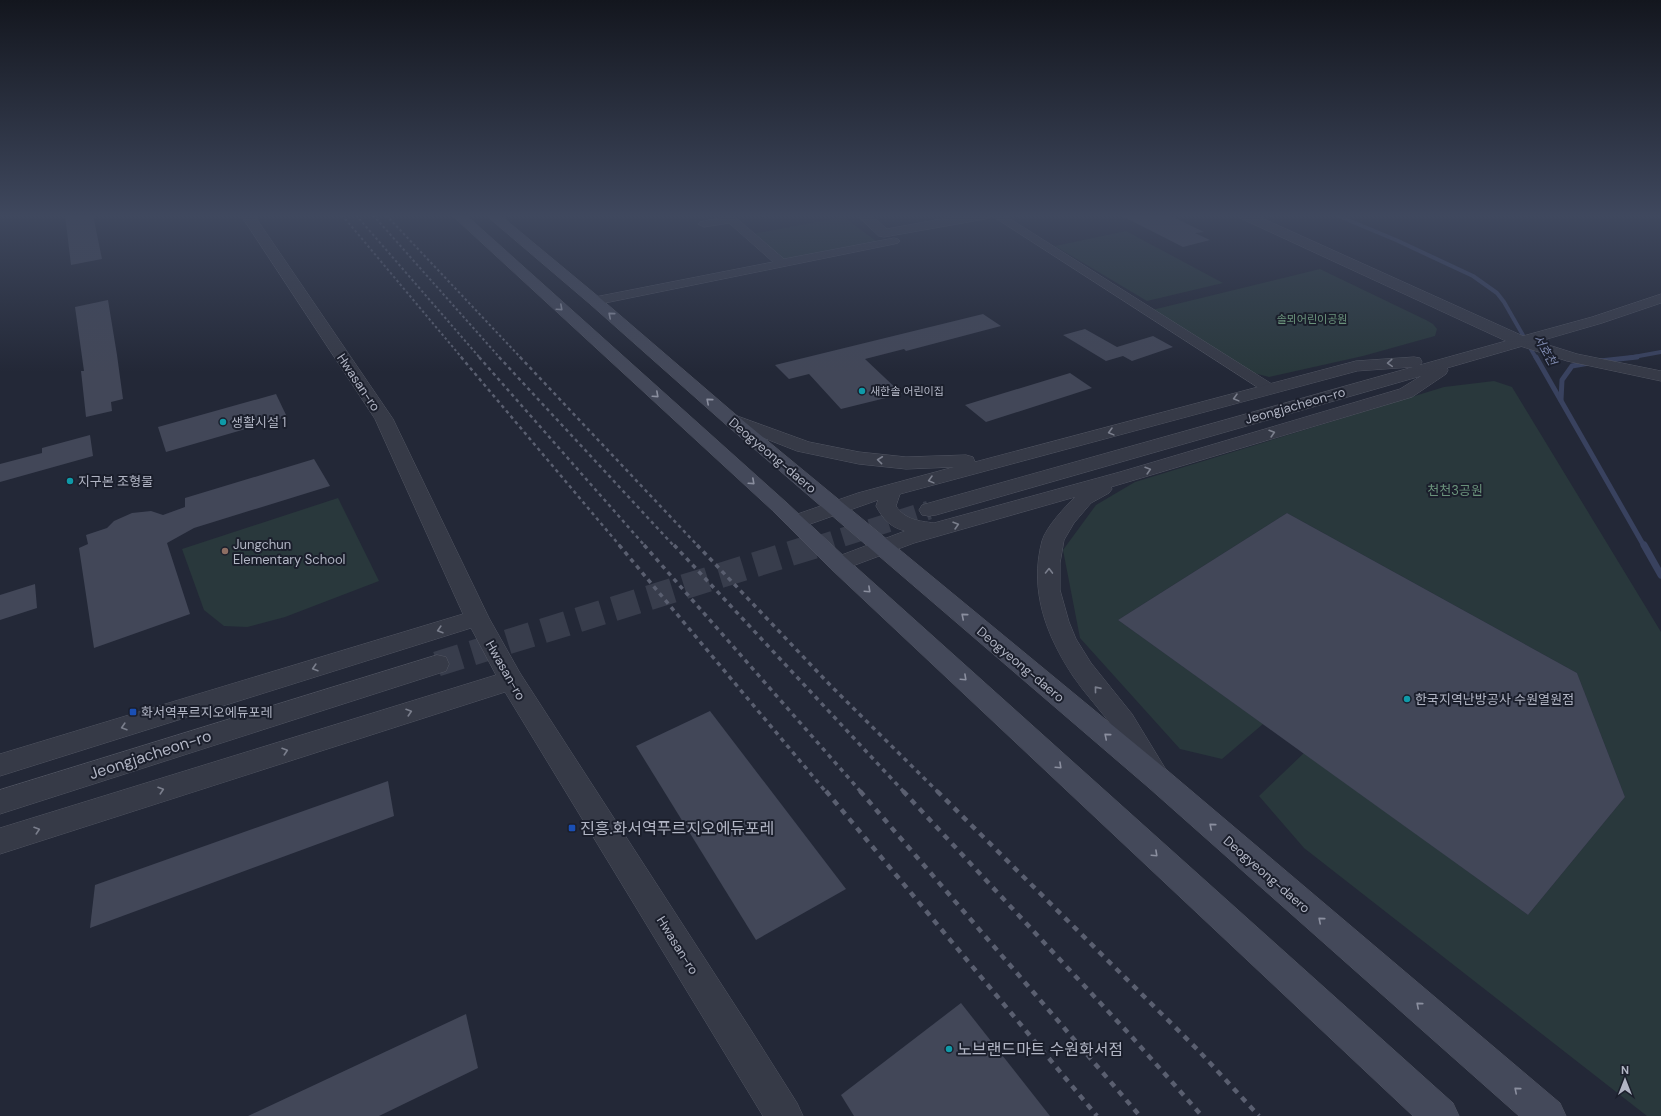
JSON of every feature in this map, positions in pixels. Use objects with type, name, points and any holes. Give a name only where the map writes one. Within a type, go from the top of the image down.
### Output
[{"type":"main road","points":[[515,267],[796,522],[839,564],[1440,1116]]},
{"type":"main road","name":"Deogyeong-daero","points":[[554,267],[729,418],[1158,779],[1547,1116]]},
{"type":"street","name":"Hwasan-ro","points":[[282,267],[384,419],[477,618],[511,680],[784,1116]]},
{"type":"street","points":[[595,301],[765,267]]},
{"type":"street","points":[[1078,267],[1270,389]]},
{"type":"street","points":[[1359,267],[1520,341],[1573,358],[1661,376]]},
{"type":"street","name":"Jeongjacheon-ro","points":[[929,510],[1487,350],[1597,320],[1661,298]]},
{"type":"street","points":[[796,522],[835,507],[891,490],[1356,366],[1457,359]]},
{"type":"street","points":[[839,564],[906,538],[1127,476],[1406,393],[1457,359]]},
{"type":"street","points":[[729,418],[804,447],[859,458],[906,463],[955,462],[1031,453]]},
{"type":"street","points":[[1127,476],[1084,499],[1066,519],[1053,540],[1049,563],[1049,590],[1057,622],[1064,641],[1082,670],[1123,721],[1158,779]]},
{"type":"street","points":[[891,490],[886,506],[891,516],[909,526],[936,530]]},
{"type":"street","points":[[0,765],[477,618]]},
{"type":"street","name":"Jeongjacheon-ro","points":[[0,802],[437,664]]},
{"type":"street","points":[[0,842],[511,680]]},
{"type":"green space","points":[[1090,267],[1193,267],[1223,283],[1147,301]]},
{"type":"green space","name":"솔뫼어린이공원","points":[[1320,269],[1433,324],[1437,329],[1435,336],[1363,356],[1269,377],[1250,372],[1152,310]]},
{"type":"green space","name":"천천3공원","points":[[1494,381],[1512,387],[1661,632],[1661,1116],[1647,1116],[1304,848],[1259,796],[1304,753],[1528,915],[1625,797],[1577,673],[1287,513],[1118,620],[1263,724],[1222,759],[1180,749],[1080,638],[1063,550],[1096,505],[1135,482],[1444,387]]},
{"type":"green space","points":[[338,498],[379,581],[285,617],[247,627],[224,626],[204,610],[182,549]]},
{"type":"building","points":[[108,300],[123,399],[111,402],[112,411],[86,417],[81,371],[84,371],[75,307]]},
{"type":"building","points":[[983,314],[1001,326],[906,351],[904,349],[865,359],[902,394],[841,409],[809,374],[789,379],[775,365]]},
{"type":"building","points":[[1085,329],[1117,347],[1153,336],[1173,347],[1132,361],[1123,356],[1106,361],[1063,335]]},
{"type":"building","points":[[1070,373],[1092,388],[986,422],[965,405]]},
{"type":"building","name":"생활시설 1","points":[[276,394],[287,417],[166,452],[158,427]]},
{"type":"building","points":[[90,435],[93,456],[0,482],[0,464],[42,453],[42,448]]},
{"type":"building","points":[[314,459],[330,486],[194,528],[167,543],[190,614],[94,648],[79,548],[88,544],[86,535],[107,528],[114,521],[132,513],[151,511],[163,515],[185,507],[185,498]]},
{"type":"building","name":"한국지역난방공사 수원열원점","points":[[1287,513],[1577,673],[1625,797],[1528,915],[1118,620]]},
{"type":"building","points":[[35,584],[37,608],[0,620],[0,595]]},
{"type":"building","points":[[710,711],[846,889],[756,940],[636,746]]},
{"type":"building","points":[[388,781],[394,816],[90,928],[95,885]]},
{"type":"building","name":"노브랜드마트 수원화서점","points":[[961,1003],[1050,1116],[854,1116],[841,1095]]},
{"type":"building","points":[[466,1014],[478,1068],[379,1116],[248,1116]]},
{"type":"waterway","name":"서호천","points":[[1454,267],[1473,276],[1497,293],[1504,302],[1536,358]]},
{"type":"waterway","points":[[1628,358],[1661,352]]},
{"type":"waterway","name":"서호천","points":[[1536,357],[1644,546]]},
{"type":"waterway","points":[[1628,358],[1637,357]]},
{"type":"waterway","points":[[1600,361],[1628,358]]},
{"type":"waterway","points":[[1561,400],[1562,380],[1572,366],[1589,363]]},
{"type":"waterway","name":"서호천","points":[[1644,545],[1661,575]]},
{"type":"tunnel","points":[[815,546],[929,510]]},
{"type":"tunnel","points":[[437,664],[818,545]]},
{"type":"railway","points":[[386,267],[462,358]]},
{"type":"railway","points":[[401,267],[480,358]]},
{"type":"railway","points":[[419,267],[500,358]]},
{"type":"railway","points":[[435,267],[521,358]]},
{"type":"railway","points":[[461,357],[620,546]]},
{"type":"railway","points":[[479,357],[645,546]]},
{"type":"railway","points":[[499,357],[674,546]]},
{"type":"railway","points":[[520,357],[698,546]]},
{"type":"railway","points":[[619,545],[826,792]]},
{"type":"railway","points":[[644,545],[861,792]]},
{"type":"railway","points":[[674,545],[904,792]]},
{"type":"railway","points":[[697,545],[831,686],[938,792]]},
{"type":"railway","points":[[826,791],[1097,1116]]},
{"type":"railway","points":[[860,791],[1140,1116]]},
{"type":"railway","points":[[903,791],[1132,1037],[1202,1116]]},
{"type":"railway","points":[[937,791],[1198,1050],[1259,1116]]},
{"type":"place","name":"새한솔 어린이집","points":[[862,391]]},
{"type":"place","name":"생활시설 1","points":[[223,422]]},
{"type":"place","name":"지구본 조형물","points":[[70,481]]},
{"type":"place","name":"Jungchun Elementary School","points":[[225,551]]},
{"type":"place","name":"한국지역난방공사 수원열원점","points":[[1407,699]]},
{"type":"place","name":"화서역푸르지오에듀포레","points":[[133,712]]},
{"type":"place","name":"진흥.화서역푸르지오에듀포레","points":[[572,828]]},
{"type":"place","name":"노브랜드마트 수원화서점","points":[[949,1049]]}]
